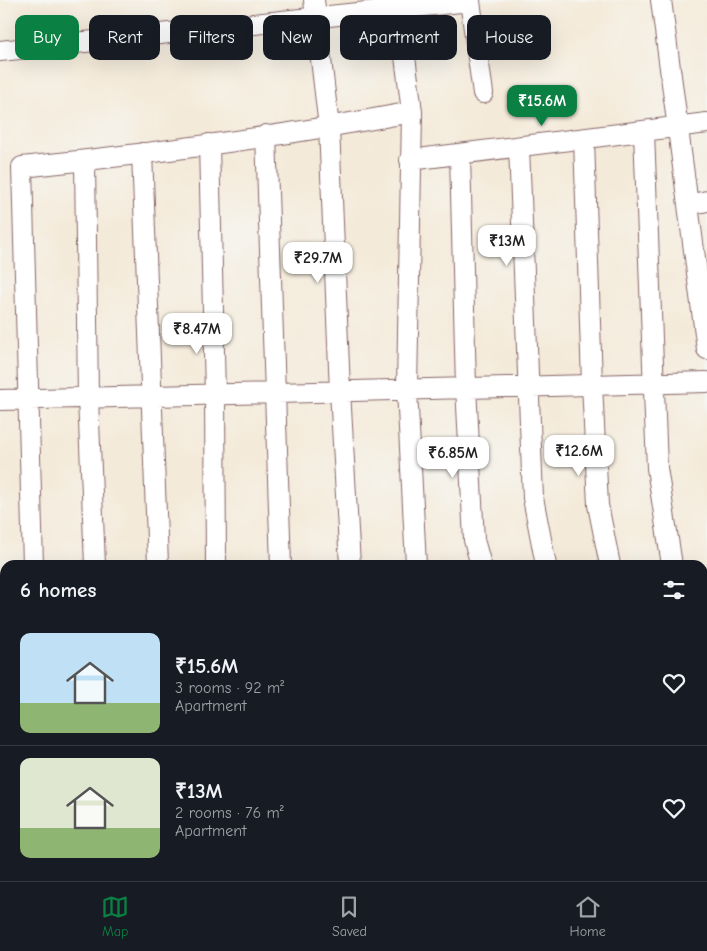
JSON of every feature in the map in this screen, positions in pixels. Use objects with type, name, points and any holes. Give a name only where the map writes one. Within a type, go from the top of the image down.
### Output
[{"type":"street","points":[[661,0],[678,128],[697,203],[707,350]]},
{"type":"street","points":[[0,51],[315,9],[399,8],[470,1],[483,93]]},
{"type":"street","points":[[399,8],[412,112],[407,389],[416,560]]},
{"type":"street","points":[[315,9],[329,127],[340,391],[350,560]]},
{"type":"street","points":[[34,560],[22,167],[209,144],[329,127],[412,112]]},
{"type":"street","points":[[410,160],[707,123]]},
{"type":"street","points":[[644,132],[657,468],[671,560]]},
{"type":"street","points":[[266,135],[281,560]]},
{"type":"street","points":[[584,139],[598,505],[609,560]]},
{"type":"street","points":[[209,144],[215,394],[216,560]]},
{"type":"street","points":[[519,147],[533,498],[545,560]]},
{"type":"street","points":[[142,153],[158,560]]},
{"type":"street","points":[[460,154],[466,387],[474,540],[480,560]]},
{"type":"street","points":[[85,160],[88,398],[95,560]]},
{"type":"street","points":[[0,400],[707,382]]}]
